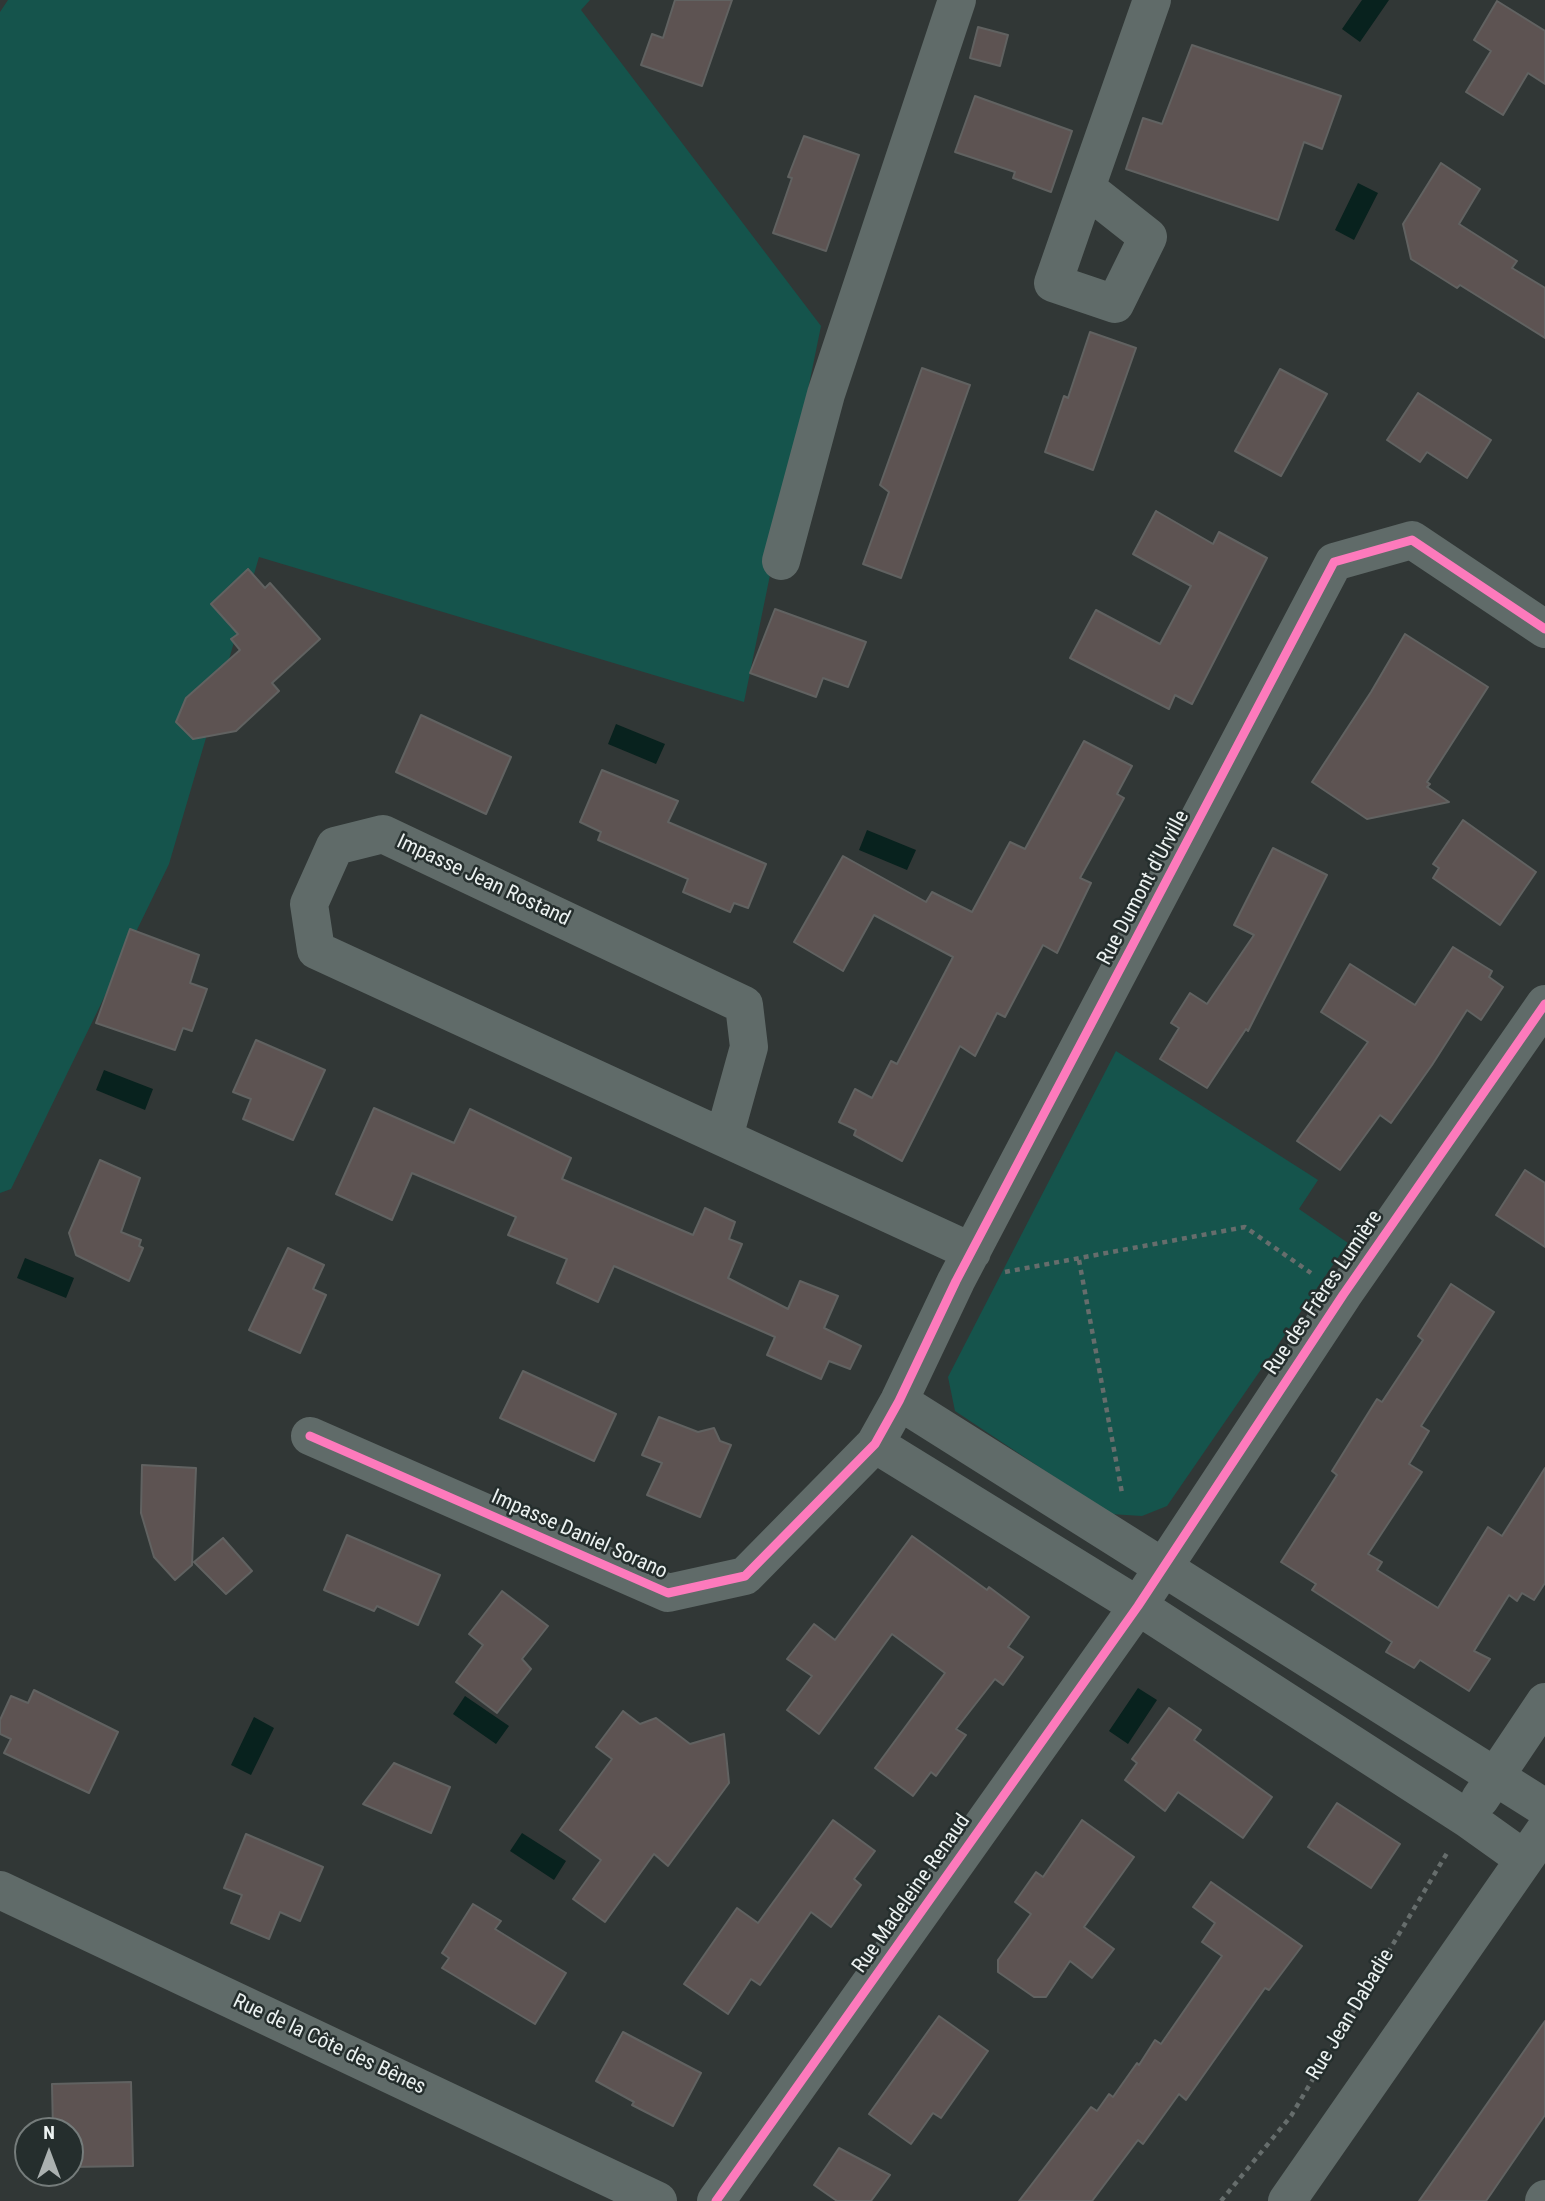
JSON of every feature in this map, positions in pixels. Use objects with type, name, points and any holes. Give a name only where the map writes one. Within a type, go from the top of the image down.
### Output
[{"type":"street","points":[[781,561],[826,394],[957,0]]},
{"type":"street","points":[[1086,188],[1152,0]]},
{"type":"street","name":"Rue Dumont d'Urville","points":[[875,1444],[899,1401],[964,1266],[1334,562],[1412,540],[1545,629]]},
{"type":"street","name":"Impasse Jean Rostand","points":[[724,1137],[749,1047],[744,1006],[383,834],[335,846],[309,904],[316,950],[724,1137],[964,1266]]},
{"type":"street","name":"Rue des Frères Lumière","points":[[1138,1606],[1147,1558],[1343,1295],[1545,1003]]},
{"type":"street","points":[[899,1401],[1545,1808]]},
{"type":"street","name":"Impasse Daniel Sorano","points":[[310,1436],[668,1593],[746,1576],[875,1444]]},
{"type":"street","points":[[875,1444],[1138,1606],[1468,1819],[1535,1845],[1287,2201]]},
{"type":"street","name":"Rue Madeleine Renaud","points":[[716,2201],[1138,1606]]},
{"type":"street","points":[[1468,1819],[1493,1777],[1545,1702]]},
{"type":"street","name":"Rue de la Côte des Bênes","points":[[0,1890],[657,2201]]},
{"type":"path","points":[[964,1266],[1079,1260],[1245,1227],[1343,1295]]},
{"type":"path","points":[[1079,1260],[1147,1558]]},
{"type":"green space","points":[[8,0],[590,0],[581,10],[821,326],[744,702],[259,557],[169,864],[11,1189],[0,1193],[0,12]]},
{"type":"green space","points":[[1116,1051],[1318,1180],[1299,1209],[1348,1243],[1167,1506],[1142,1516],[1110,1514],[955,1411],[948,1377]]},
{"type":"shaded area","points":[[1362,0],[1389,0],[1360,42],[1342,29]]},
{"type":"shaded area","points":[[1358,183],[1378,193],[1354,240],[1335,230]]},
{"type":"shaded area","points":[[616,724],[665,744],[656,764],[608,744]]},
{"type":"shaded area","points":[[867,830],[916,850],[907,870],[859,850]]},
{"type":"shaded area","points":[[104,1070],[153,1089],[145,1110],[96,1090]]},
{"type":"shaded area","points":[[25,1258],[74,1278],[66,1298],[17,1278]]},
{"type":"shaded area","points":[[1138,1688],[1157,1700],[1128,1744],[1109,1731]]},
{"type":"shaded area","points":[[465,1696],[509,1726],[496,1744],[453,1714]]},
{"type":"shaded area","points":[[254,1717],[274,1728],[251,1775],[231,1765]]},
{"type":"shaded area","points":[[522,1833],[566,1861],[554,1880],[510,1851]]},
{"type":"building","points":[[675,0],[732,0],[702,86],[641,65],[652,34],[663,38]]},
{"type":"building","points":[[1497,1],[1545,31],[1545,84],[1528,73],[1503,115],[1466,92],[1491,51],[1474,40]]},
{"type":"building","points":[[978,27],[1008,35],[1000,66],[970,58]]},
{"type":"building","points":[[1192,45],[1341,96],[1322,149],[1304,142],[1278,220],[1126,169],[1143,118],[1162,124]]},
{"type":"building","points":[[975,96],[1072,131],[1051,192],[1013,178],[1015,172],[955,152]]},
{"type":"building","points":[[804,136],[859,155],[826,251],[773,233],[792,178],[788,177]]},
{"type":"building","points":[[1441,163],[1480,189],[1459,224],[1517,261],[1512,268],[1545,288],[1545,338],[1460,285],[1457,288],[1411,259],[1403,224]]},
{"type":"building","points":[[1090,332],[1136,348],[1093,470],[1045,452],[1064,396],[1068,398]]},
{"type":"building","points":[[922,368],[970,385],[901,578],[863,564],[889,492],[880,485]]},
{"type":"building","points":[[1280,369],[1327,394],[1281,476],[1235,451]]},
{"type":"building","points":[[1418,393],[1491,440],[1467,478],[1427,452],[1420,462],[1387,440]]},
{"type":"building","points":[[1156,511],[1213,544],[1219,532],[1267,558],[1192,704],[1175,695],[1169,709],[1070,658],[1096,610],[1160,644],[1191,586],[1133,554]]},
{"type":"building","points":[[248,569],[265,588],[270,583],[320,639],[272,683],[279,691],[236,731],[193,739],[176,722],[186,698],[240,650],[231,639],[238,634],[211,604]]},
{"type":"building","points":[[775,609],[866,642],[848,687],[823,678],[816,697],[750,673]]},
{"type":"building","points":[[1405,634],[1488,687],[1427,782],[1430,784],[1427,787],[1449,802],[1367,819],[1312,782]]},
{"type":"building","points":[[421,715],[511,757],[486,814],[396,772]]},
{"type":"building","points":[[1084,741],[1132,766],[1117,794],[1124,798],[1080,878],[1091,883],[1057,953],[1043,945],[1005,1017],[997,1013],[975,1056],[960,1046],[902,1161],[854,1135],[856,1130],[839,1122],[855,1089],[872,1098],[891,1061],[897,1064],[953,957],[874,915],[843,971],[794,942],[843,856],[926,902],[932,892],[972,912],[1010,842],[1025,849]]},
{"type":"building","points":[[602,770],[678,801],[668,822],[766,864],[748,908],[734,903],[730,912],[683,892],[688,879],[598,840],[601,832],[580,822]]},
{"type":"building","points":[[1463,820],[1536,872],[1500,925],[1433,878],[1439,868],[1433,864]]},
{"type":"building","points":[[1273,848],[1327,875],[1248,1031],[1246,1029],[1207,1088],[1160,1059],[1179,1028],[1171,1023],[1190,993],[1207,1004],[1254,935],[1234,925]]},
{"type":"building","points":[[130,929],[199,955],[190,983],[207,989],[192,1031],[183,1028],[175,1050],[96,1023]]},
{"type":"building","points":[[1453,947],[1492,971],[1489,977],[1503,987],[1481,1020],[1467,1010],[1391,1123],[1380,1115],[1340,1170],[1297,1141],[1368,1042],[1321,1012],[1350,964],[1415,1005]]},
{"type":"building","points":[[256,1040],[325,1070],[293,1140],[243,1119],[251,1099],[233,1092]]},
{"type":"building","points":[[374,1108],[454,1143],[470,1109],[571,1158],[562,1179],[693,1235],[705,1208],[735,1222],[729,1239],[742,1244],[728,1278],[788,1309],[800,1281],[838,1296],[824,1328],[861,1346],[850,1369],[829,1361],[821,1379],[767,1355],[775,1337],[614,1266],[598,1302],[557,1283],[567,1259],[508,1235],[516,1217],[412,1173],[392,1220],[336,1194]]},
{"type":"building","points":[[100,1160],[140,1178],[121,1232],[141,1240],[139,1246],[143,1248],[129,1281],[76,1255],[69,1233]]},
{"type":"building","points":[[1525,1170],[1545,1183],[1545,1247],[1496,1215]]},
{"type":"building","points":[[288,1248],[324,1265],[313,1289],[326,1295],[300,1353],[249,1330]]},
{"type":"building","points":[[1451,1284],[1494,1312],[1421,1426],[1429,1431],[1409,1464],[1422,1472],[1368,1554],[1382,1562],[1377,1570],[1438,1608],[1488,1527],[1502,1536],[1545,1468],[1545,1583],[1534,1600],[1522,1593],[1517,1601],[1509,1595],[1474,1651],[1490,1659],[1469,1691],[1420,1660],[1414,1668],[1386,1652],[1392,1642],[1312,1590],[1316,1584],[1281,1562],[1337,1475],[1332,1471],[1377,1399],[1382,1402],[1423,1340],[1418,1336]]},
{"type":"building","points":[[523,1371],[616,1414],[594,1461],[500,1418]]},
{"type":"building","points":[[659,1417],[698,1432],[714,1428],[720,1441],[731,1445],[700,1517],[647,1495],[662,1463],[642,1455]]},
{"type":"building","points":[[142,1465],[196,1468],[192,1565],[175,1580],[154,1557],[141,1513]]},
{"type":"building","points":[[347,1535],[440,1575],[418,1625],[377,1606],[374,1611],[324,1590]]},
{"type":"building","points":[[912,1536],[1029,1617],[1008,1647],[1023,1657],[1003,1685],[995,1679],[956,1729],[966,1735],[936,1776],[931,1772],[913,1796],[875,1768],[945,1673],[892,1634],[819,1734],[787,1710],[812,1676],[787,1659],[814,1624],[835,1640]]},
{"type":"building","points":[[223,1538],[252,1571],[226,1594],[194,1562]]},
{"type":"building","points":[[502,1591],[548,1626],[522,1659],[531,1669],[497,1713],[456,1682],[483,1645],[469,1634]]},
{"type":"building","points":[[34,1690],[118,1732],[89,1793],[4,1753],[11,1739],[0,1734],[0,1720],[11,1696],[28,1703]]},
{"type":"building","points":[[1169,1708],[1201,1730],[1194,1740],[1272,1797],[1243,1838],[1178,1792],[1165,1811],[1125,1780],[1137,1763],[1132,1759]]},
{"type":"building","points":[[623,1711],[640,1724],[656,1718],[690,1744],[724,1734],[729,1783],[668,1866],[654,1854],[605,1922],[573,1899],[601,1860],[560,1830],[612,1759],[596,1747]]},
{"type":"building","points":[[394,1763],[450,1787],[431,1833],[363,1804]]},
{"type":"building","points":[[1337,1803],[1400,1844],[1371,1888],[1308,1847]]},
{"type":"building","points":[[833,1820],[875,1851],[854,1879],[861,1885],[831,1927],[811,1912],[760,1985],[751,1979],[728,2014],[684,1984],[737,1908],[758,1923]]},
{"type":"building","points":[[1082,1820],[1134,1857],[1084,1927],[1114,1949],[1092,1978],[1070,1961],[1046,1997],[1034,1997],[998,1972],[998,1960],[1031,1914],[1015,1902],[1036,1872],[1043,1877]]},
{"type":"building","points":[[246,1834],[323,1867],[300,1921],[280,1912],[269,1939],[231,1923],[242,1895],[224,1888]]},
{"type":"building","points":[[1211,1882],[1302,1946],[1269,1990],[1265,1988],[1186,2100],[1179,2094],[1143,2144],[1138,2140],[1092,2201],[1019,2201],[1091,2107],[1097,2111],[1109,2094],[1113,2097],[1155,2040],[1161,2044],[1222,1956],[1202,1942],[1215,1923],[1193,1907]]},
{"type":"building","points":[[473,1904],[501,1921],[495,1929],[566,1973],[535,2024],[442,1968],[449,1958],[442,1953]]},
{"type":"building","points":[[939,2016],[988,2051],[941,2118],[933,2113],[911,2144],[869,2114]]},
{"type":"building","points":[[1545,2021],[1545,2115],[1486,2201],[1419,2201]]},
{"type":"building","points":[[623,2032],[701,2073],[673,2126],[632,2105],[634,2102],[596,2081]]},
{"type":"building","points":[[131,2082],[133,2166],[84,2167],[84,2117],[53,2117],[52,2084]]},
{"type":"building","points":[[839,2148],[890,2175],[871,2201],[837,2201],[814,2185]]},
{"type":"cycle path","points":[[310,1436],[668,1593],[745,1576],[875,1444],[899,1401],[956,1281],[1334,562],[1412,540],[1545,629]]},
{"type":"cycle path","points":[[716,2201],[1138,1606],[1343,1295],[1545,1004]]}]
